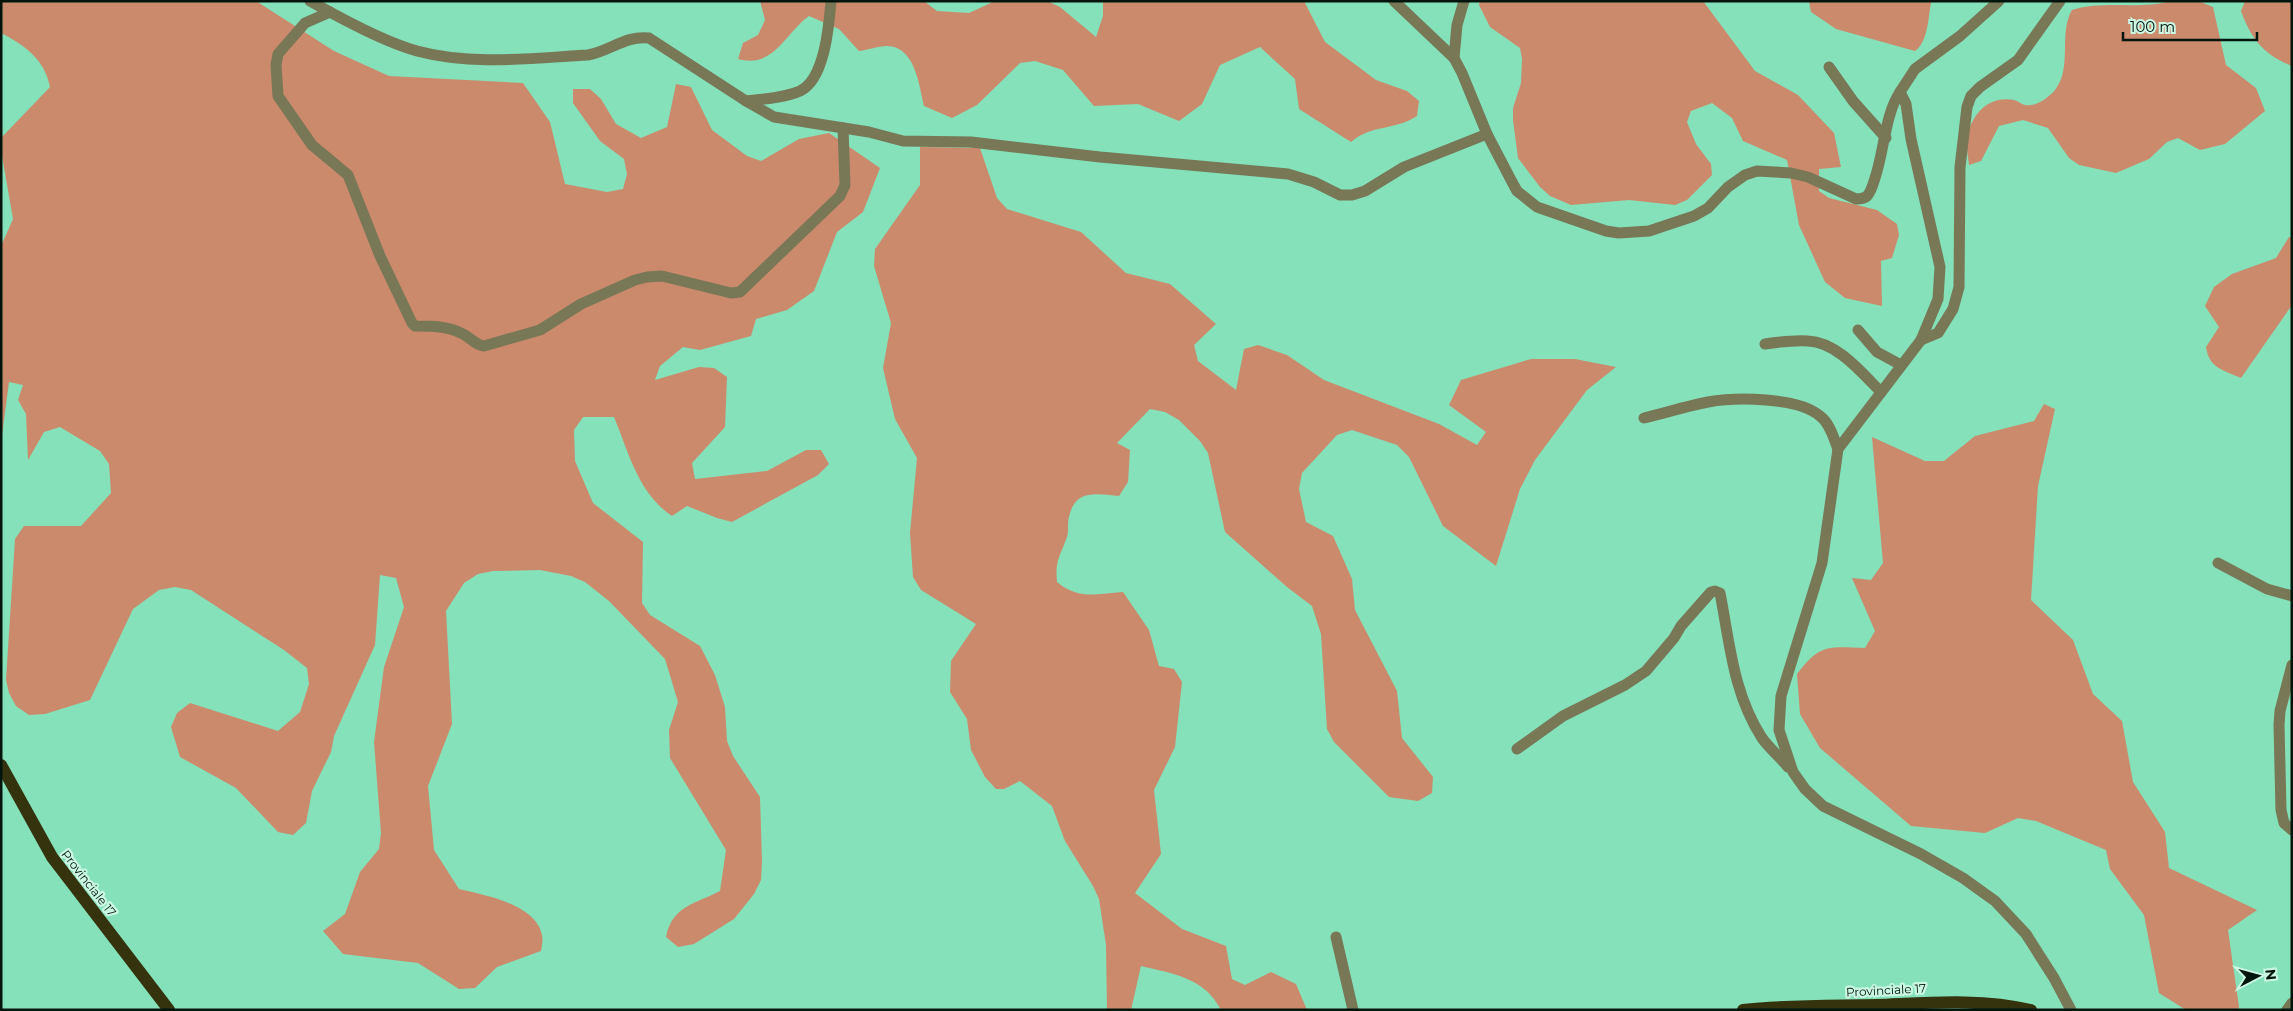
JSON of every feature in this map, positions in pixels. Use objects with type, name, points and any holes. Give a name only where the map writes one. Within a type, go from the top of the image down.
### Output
[{"type":"main road","name":"Provinciale 17","points":[[1,765],[52,857],[169,1010]]},
{"type":"main road","name":"Provinciale 17","points":[[1743,1010],[1800,1005],[1951,1002],[1992,1003],[2031,1010]]},
{"type":"street","points":[[310,1],[409,49],[446,57],[508,59],[588,55],[600,53],[633,38],[648,38],[774,117],[869,132],[903,141],[971,142],[1100,157],[1288,174],[1314,182],[1344,196],[1365,191],[1404,167],[1487,134]]},
{"type":"street","points":[[746,101],[786,95],[800,91],[807,85],[825,49],[829,34],[831,1]]},
{"type":"street","points":[[1394,1],[1454,58],[1487,134],[1517,191],[1528,202],[1566,218],[1606,231],[1619,233],[1649,231],[1694,216],[1708,208],[1728,187],[1745,175],[1757,171],[1808,176],[1856,200],[1862,200],[1870,191],[1881,160],[1891,111],[1915,68],[1960,36],[1999,1]]},
{"type":"street","points":[[1454,58],[1456,25],[1464,1]]},
{"type":"street","points":[[1921,340],[1938,333],[1953,309],[1959,287],[1960,167],[1967,107],[1971,96],[1980,87],[2018,60],[2060,1]]},
{"type":"street","points":[[330,12],[306,23],[278,54],[276,65],[278,96],[312,145],[349,177],[380,256],[412,323],[415,326],[447,327],[466,335],[484,346],[540,330],[581,304],[634,280],[648,277],[662,276],[730,293],[740,292],[840,196],[845,185],[843,128]]},
{"type":"street","points":[[1829,67],[1853,101],[1886,138]]},
{"type":"street","points":[[1793,772],[1779,730],[1779,705],[1822,563],[1838,449],[1921,340],[1938,299],[1940,267],[1913,146],[1906,104],[1900,92]]},
{"type":"street","points":[[1858,330],[1877,352],[1901,365]]},
{"type":"street","points":[[1765,344],[1809,341],[1824,346],[1855,366],[1880,392]]},
{"type":"street","points":[[1644,418],[1709,402],[1738,400],[1782,402],[1810,409],[1822,417],[1838,449]]},
{"type":"street","points":[[2218,562],[2267,589],[2292,596]]},
{"type":"street","points":[[1517,749],[1563,716],[1625,685],[1646,671],[1674,638],[1680,626],[1711,592],[1720,593],[1733,672],[1745,707],[1763,739],[1793,772],[1805,789],[1823,806],[1921,854],[1963,878],[1995,902],[2026,934],[2054,978],[2071,1010]]},
{"type":"street","points":[[2292,665],[2280,711],[2279,725],[2281,810],[2284,823],[2292,830]]},
{"type":"street","points":[[1336,937],[1353,1010]]},
{"type":"street","points":[[2287,1010],[2292,1003]]},
{"type":"shaded area","points":[[1,1],[256,1],[334,51],[389,76],[523,83],[550,122],[565,184],[607,192],[623,189],[627,174],[624,159],[600,141],[573,103],[573,89],[590,89],[601,99],[616,124],[641,138],[667,127],[676,84],[691,87],[712,130],[747,156],[761,161],[799,139],[829,133],[880,168],[863,212],[837,232],[814,291],[787,310],[756,319],[751,336],[700,350],[683,347],[660,366],[655,380],[699,367],[714,368],[727,377],[725,427],[692,463],[695,479],[767,471],[806,450],[821,450],[829,464],[818,475],[732,522],[687,506],[672,516],[660,507],[643,484],[630,458],[614,417],[583,417],[574,430],[575,461],[593,503],[643,542],[642,603],[650,615],[700,646],[715,675],[725,707],[727,741],[733,756],[760,797],[761,880],[754,894],[734,919],[694,944],[678,947],[666,937],[673,919],[679,912],[720,891],[726,850],[670,758],[669,730],[678,702],[665,659],[609,601],[585,582],[571,576],[540,570],[493,571],[478,574],[464,583],[446,611],[452,724],[428,786],[434,850],[459,889],[495,898],[520,908],[538,924],[542,935],[541,951],[497,967],[475,988],[459,989],[418,963],[343,954],[323,931],[345,914],[360,872],[379,849],[381,833],[374,742],[384,667],[404,607],[396,578],[380,575],[375,645],[334,736],[331,752],[312,791],[306,823],[293,835],[278,832],[236,788],[180,757],[171,727],[177,713],[190,703],[278,731],[300,712],[309,684],[307,668],[284,650],[191,590],[175,587],[159,590],[133,609],[90,700],[45,714],[29,715],[16,706],[9,693],[6,680],[15,539],[24,526],[81,526],[111,493],[109,464],[100,451],[60,427],[44,432],[28,460],[26,414],[18,400],[23,385],[9,382],[1,443],[1,246],[13,219],[1,150],[1,138],[50,87],[44,69],[33,54],[1,33]]},
{"type":"shaded area","points":[[760,1],[924,1],[937,11],[969,13],[995,1],[1047,1],[1060,7],[1096,37],[1103,16],[1103,1],[1304,1],[1325,42],[1376,80],[1407,91],[1419,101],[1417,116],[1400,124],[1367,132],[1351,142],[1299,109],[1295,79],[1260,47],[1220,65],[1202,104],[1179,121],[1138,104],[1094,106],[1063,70],[1035,61],[1020,63],[977,105],[952,118],[924,106],[914,68],[904,52],[887,46],[859,51],[839,29],[809,16],[770,54],[761,59],[750,61],[738,59],[743,43],[758,35],[765,20]]},
{"type":"shaded area","points":[[1480,1],[1703,1],[1755,71],[1798,95],[1834,133],[1841,167],[1819,169],[1819,191],[1829,198],[1877,210],[1897,224],[1899,235],[1892,258],[1881,261],[1882,306],[1845,298],[1825,282],[1799,225],[1787,160],[1743,141],[1732,118],[1712,103],[1691,111],[1687,122],[1696,144],[1711,164],[1712,175],[1687,200],[1675,205],[1629,200],[1571,205],[1550,196],[1540,187],[1518,158],[1513,108],[1521,83],[1522,59],[1520,48],[1490,27],[1479,5]]},
{"type":"shaded area","points":[[1809,1],[1931,1],[1931,3],[1923,42],[1915,51],[1836,29],[1811,12]]},
{"type":"shaded area","points":[[2171,1],[2198,1],[2213,7],[2226,65],[2256,88],[2265,111],[2225,144],[2200,150],[2178,138],[2167,142],[2149,159],[2116,173],[2079,165],[2069,158],[2048,128],[2023,120],[1999,126],[1981,161],[1969,165],[1967,138],[1972,122],[1982,108],[2005,99],[2014,100],[2025,105],[2033,105],[2045,99],[2055,90],[2063,71],[2066,29],[2072,10],[2096,6],[2159,4]]},
{"type":"shaded area","points":[[2245,1],[2292,1],[2292,66],[2274,57],[2254,38],[2241,11]]},
{"type":"shaded area","points":[[920,147],[980,148],[997,198],[1007,209],[1081,232],[1126,273],[1170,284],[1216,324],[1194,345],[1198,361],[1236,390],[1244,349],[1258,345],[1287,355],[1324,380],[1439,424],[1477,445],[1486,432],[1449,405],[1461,380],[1531,359],[1575,359],[1616,367],[1587,390],[1535,460],[1520,489],[1496,566],[1443,526],[1409,457],[1397,445],[1352,430],[1337,435],[1302,473],[1299,489],[1306,522],[1333,536],[1352,579],[1355,610],[1397,691],[1402,738],[1433,777],[1432,793],[1418,801],[1389,797],[1334,742],[1327,729],[1321,634],[1312,606],[1287,587],[1225,532],[1208,453],[1200,441],[1179,420],[1165,412],[1150,409],[1117,443],[1130,450],[1128,482],[1119,496],[1088,495],[1076,502],[1072,508],[1068,520],[1067,537],[1057,563],[1057,582],[1065,588],[1080,594],[1123,592],[1149,630],[1159,666],[1174,669],[1182,682],[1175,747],[1154,790],[1161,854],[1135,893],[1182,929],[1226,946],[1232,979],[1245,985],[1271,972],[1296,984],[1307,1010],[1221,1010],[1206,990],[1197,984],[1176,975],[1141,966],[1131,1010],[1107,1010],[1106,945],[1099,899],[1065,841],[1052,806],[1020,781],[1004,789],[996,789],[985,777],[971,750],[967,719],[950,692],[951,661],[976,624],[921,590],[913,577],[910,533],[917,458],[895,419],[883,368],[891,323],[874,266],[875,249],[920,185]]},
{"type":"shaded area","points":[[2289,237],[2292,237],[2292,305],[2241,378],[2223,370],[2210,360],[2206,347],[2219,327],[2205,306],[2214,287],[2232,274],[2276,258]]},
{"type":"shaded area","points":[[2044,404],[2055,409],[2038,486],[2031,600],[2073,640],[2093,694],[2122,721],[2133,782],[2165,832],[2169,868],[2257,910],[2228,930],[2239,1007],[2237,1010],[2186,1010],[2159,993],[2144,915],[2110,869],[2106,850],[2036,821],[2018,818],[1985,833],[1911,826],[1820,748],[1800,714],[1797,674],[1805,664],[1819,652],[1826,649],[1842,647],[1865,648],[1875,631],[1852,578],[1871,580],[1883,563],[1872,437],[1925,461],[1944,461],[1975,436],[2034,421]]}]
